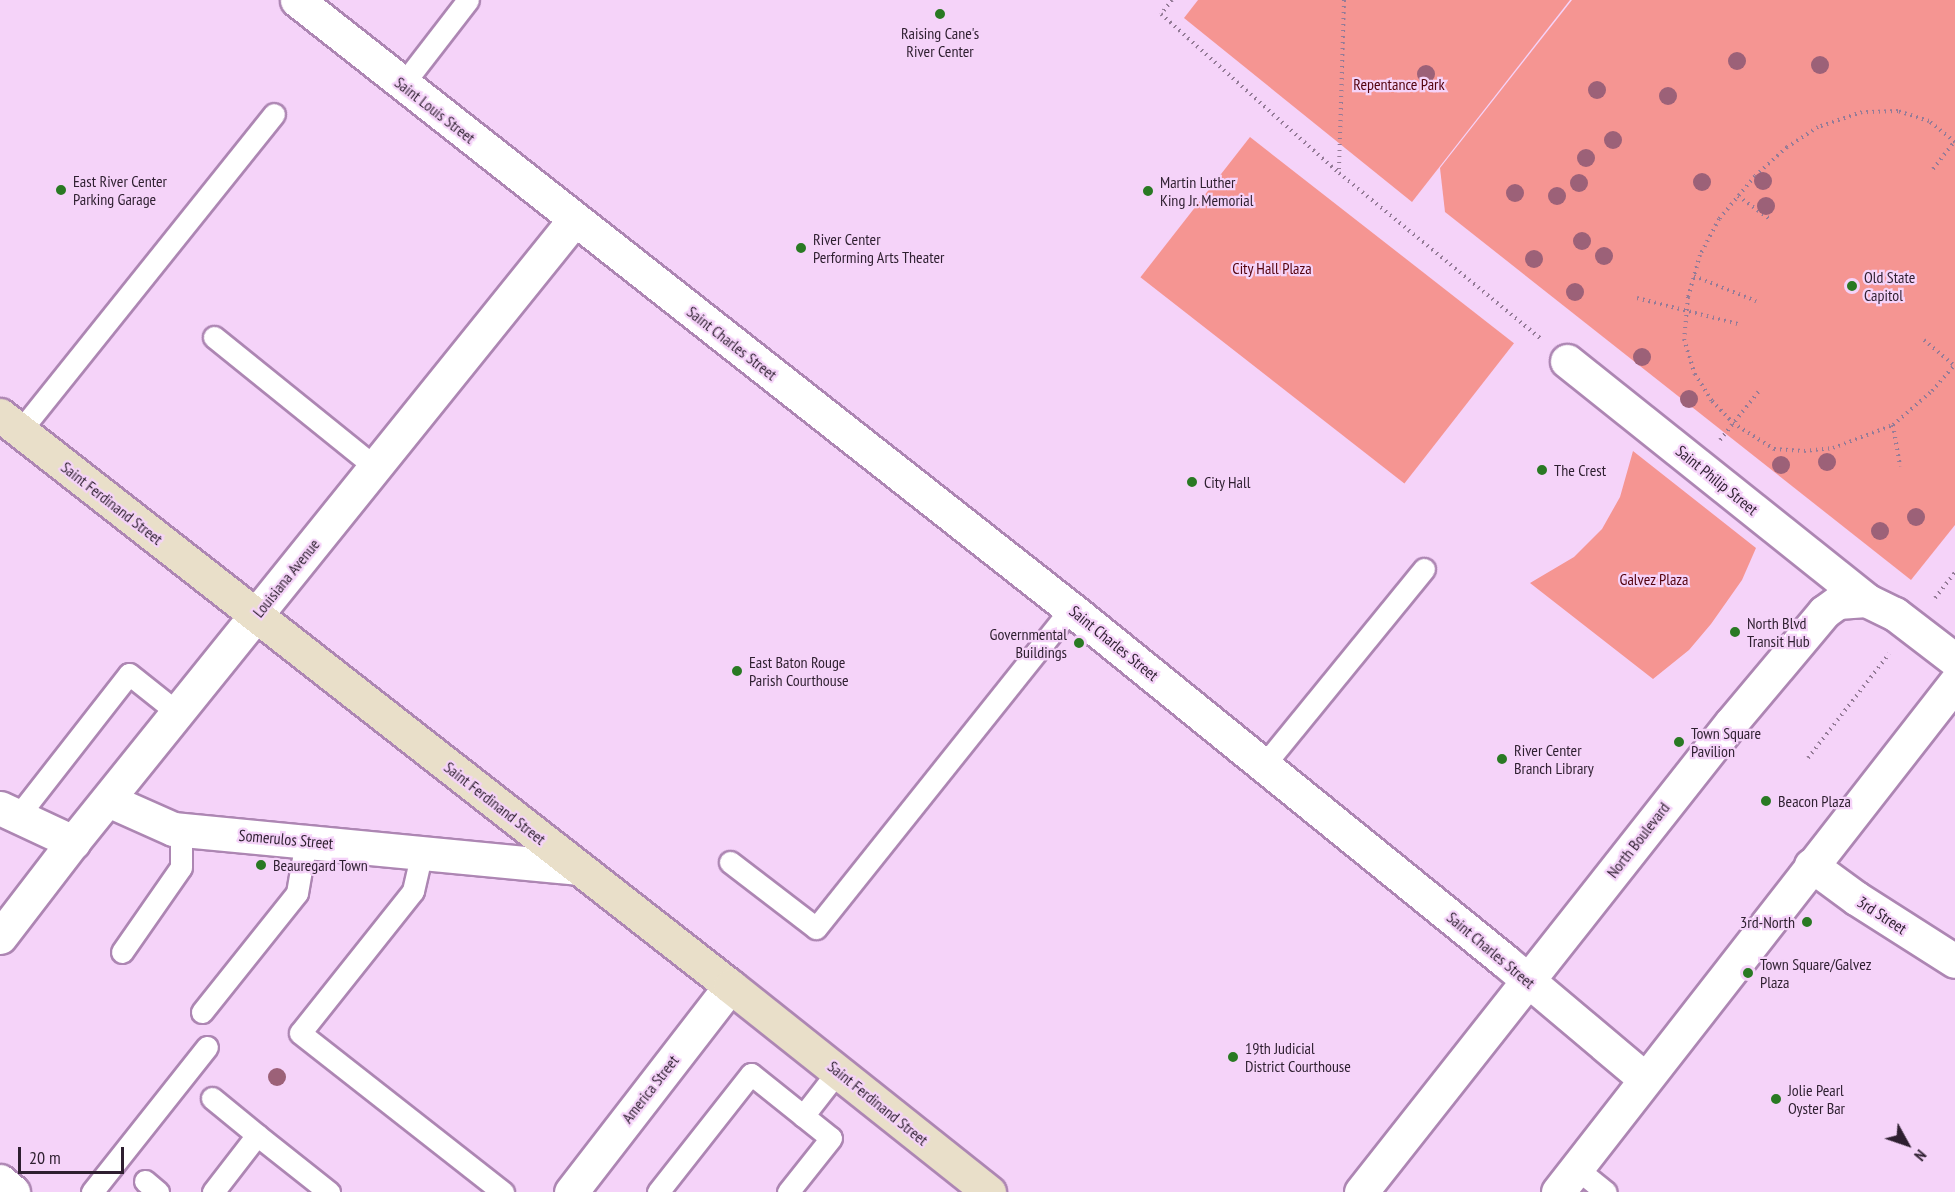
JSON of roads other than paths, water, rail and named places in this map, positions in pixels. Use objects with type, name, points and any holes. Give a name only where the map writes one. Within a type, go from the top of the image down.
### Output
[{"type":"main road","name":"Saint Ferdinand Street","points":[[10,423],[838,1071],[980,1189]]},
{"type":"street","name":"Saint Louis Street","points":[[297,0],[574,220]]},
{"type":"street","name":"Louisiana Avenue","points":[[6,918],[108,801],[574,220]]},
{"type":"street","name":"Saint Charles Street","points":[[574,220],[1071,609],[1645,1079]]},
{"type":"street","name":"Saint Philip Street","points":[[1567,361],[1866,600]]},
{"type":"street","points":[[1866,600],[1895,614],[1955,660]]},
{"type":"street","name":"North Boulevard","points":[[1361,1192],[1815,620],[1838,602],[1866,600]]},
{"type":"street","points":[[1567,1180],[1955,683]]},
{"type":"street","name":"Somerulos Street","points":[[108,801],[173,828],[577,868]]},
{"type":"street","points":[[9,812],[73,842]]},
{"type":"street","name":"3rd Street","points":[[1811,865],[1856,898],[1955,961]]},
{"type":"street","name":"America Street","points":[[571,1192],[730,986]]},
{"type":"street","points":[[0,1181],[13,1192]]},
{"type":"lane","points":[[403,84],[468,0]]},
{"type":"lane","points":[[10,423],[274,114]]},
{"type":"lane","points":[[214,337],[375,467]]},
{"type":"lane","points":[[1264,765],[1424,569]]},
{"type":"lane","points":[[730,861],[816,928],[1071,609]]},
{"type":"lane","points":[[9,812],[129,674],[178,713]]},
{"type":"lane","points":[[122,952],[182,867],[181,829]]},
{"type":"lane","points":[[202,1012],[297,893],[306,841]]},
{"type":"lane","points":[[422,852],[413,891],[300,1033],[503,1192]]},
{"type":"lane","points":[[92,1192],[207,1047]]},
{"type":"lane","points":[[803,1116],[838,1071]]},
{"type":"lane","points":[[658,1192],[751,1074],[831,1138],[788,1192]]},
{"type":"lane","points":[[212,1098],[329,1192]]},
{"type":"lane","points":[[213,1192],[257,1135]]},
{"type":"lane","points":[[1567,1180],[1606,1192]]},
{"type":"place","name":"Raising Cane's River Center","points":[[940,14]]},
{"type":"place","name":"East River Center Parking Garage","points":[[61,190]]},
{"type":"place","name":"Martin Luther King Jr. Memorial","points":[[1148,191]]},
{"type":"place","name":"River Center Performing Arts Theater","points":[[801,248]]},
{"type":"place","name":"Old State Capitol","points":[[1852,286]]},
{"type":"place","name":"The Crest","points":[[1542,470]]},
{"type":"place","name":"City Hall","points":[[1192,482]]},
{"type":"place","name":"North Blvd Transit Hub","points":[[1735,632]]},
{"type":"place","name":"Governmental Buildings","points":[[1079,643]]},
{"type":"place","name":"East Baton Rouge Parish Courthouse","points":[[737,671]]},
{"type":"place","name":"Town Square Pavilion","points":[[1679,742]]},
{"type":"place","name":"River Center Branch Library","points":[[1502,759]]},
{"type":"place","name":"Beacon Plaza","points":[[1766,801]]},
{"type":"place","name":"Beauregard Town","points":[[261,865]]},
{"type":"place","name":"3rd-North","points":[[1807,922]]},
{"type":"place","name":"Town Square/Galvez Plaza","points":[[1748,973]]},
{"type":"place","name":"19th Judicial District Courthouse","points":[[1233,1057]]},
{"type":"place","name":"Jolie Pearl Oyster Bar","points":[[1776,1099]]},
{"type":"park label","name":"Repentance Park","points":[[1399,84]]},
{"type":"park label","name":"City Hall Plaza","points":[[1272,268]]},
{"type":"park label","name":"Galvez Plaza","points":[[1654,579]]}]
